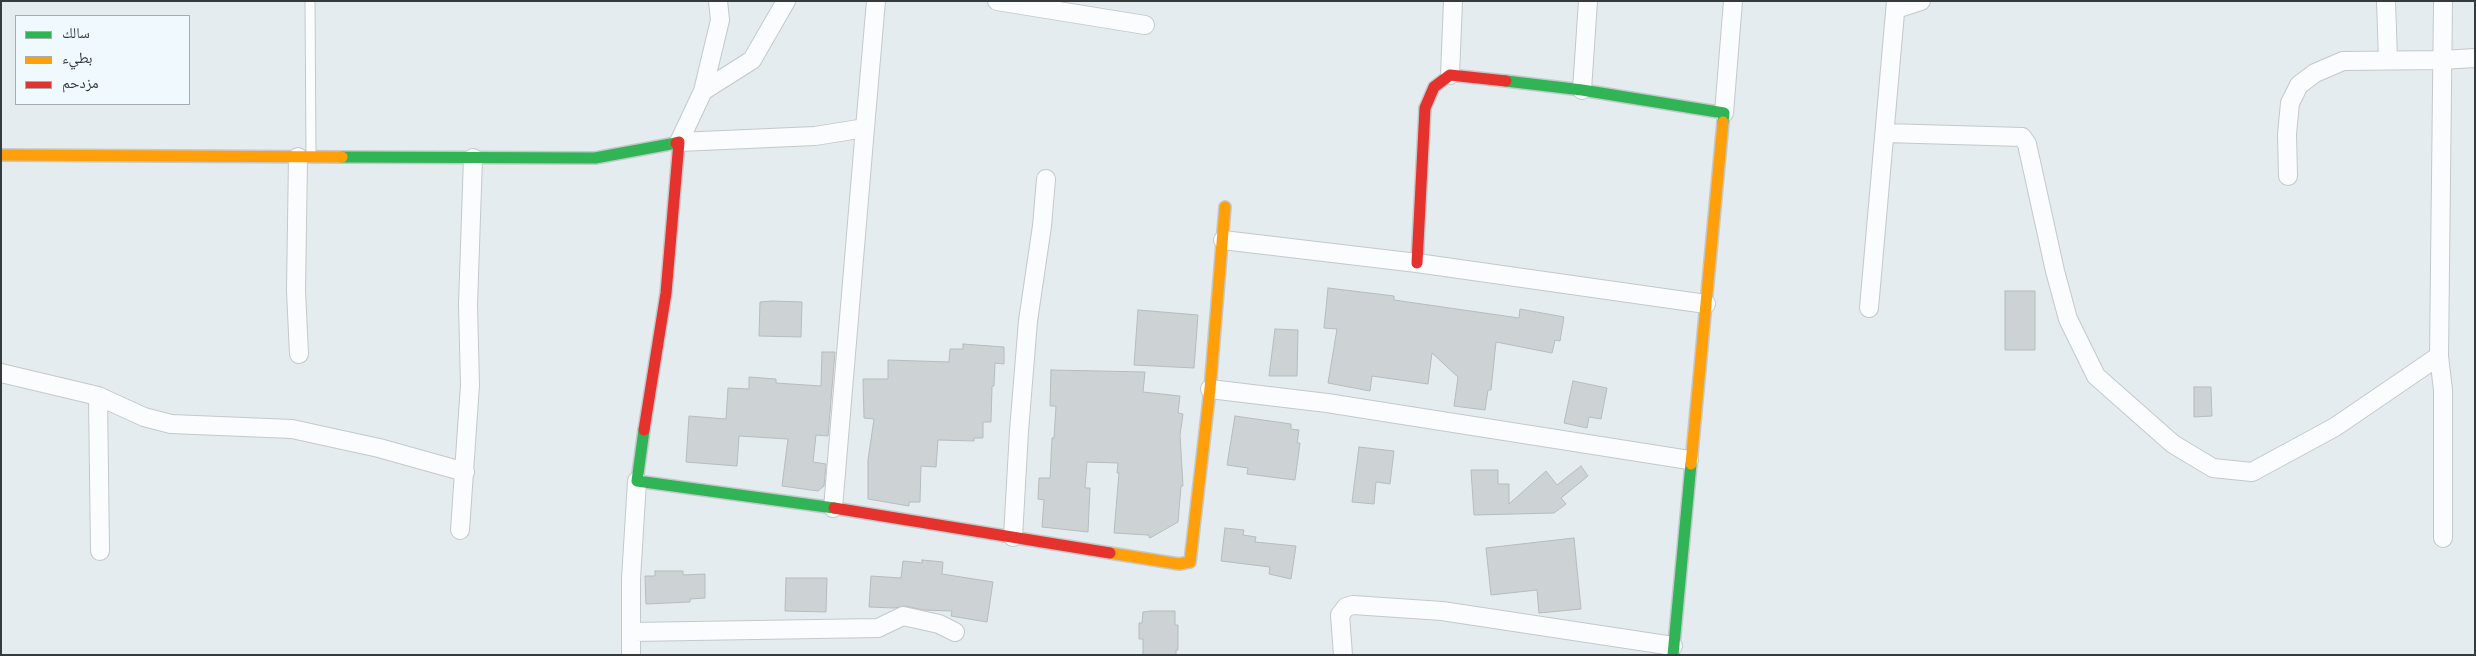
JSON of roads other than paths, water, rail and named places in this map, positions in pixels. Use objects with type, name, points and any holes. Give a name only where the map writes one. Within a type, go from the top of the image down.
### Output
[{"type":"street","points":[[631,655],[631,562],[637,481],[666,293],[679,142],[703,91],[720,20],[718,1]]},
{"type":"street","points":[[703,91],[752,60],[786,1]]},
{"type":"street","points":[[833,508],[876,1]]},
{"type":"street","points":[[997,1],[1146,25]]},
{"type":"street","points":[[1450,75],[1453,1]]},
{"type":"street","points":[[1582,90],[1588,1]]},
{"type":"street","points":[[1343,655],[1340,615],[1346,607],[1353,605],[1442,612],[1673,650],[1733,1]]},
{"type":"street","points":[[1869,308],[1896,5],[1921,1]]},
{"type":"street","points":[[2386,1],[2388,60]]},
{"type":"street","points":[[2443,1],[2439,356],[2442,390],[2443,538]]},
{"type":"street","points":[[2288,176],[2289,107],[2294,91],[2315,73],[2343,61],[2475,58]]},
{"type":"street","points":[[1417,263],[1425,108],[1434,87],[1450,75],[1582,90],[1724,114]]},
{"type":"street","points":[[1,155],[595,158],[679,142],[815,136],[865,128]]},
{"type":"street","points":[[1884,133],[2022,137],[2027,144],[2055,271],[2068,319],[2096,376],[2173,444],[2214,468],[2252,472],[2335,426],[2439,356]]},
{"type":"street","points":[[299,354],[296,291],[305,157]]},
{"type":"street","points":[[460,530],[470,385],[468,305],[473,158]]},
{"type":"street","points":[[1013,537],[1027,341],[1042,226],[1046,179]]},
{"type":"street","points":[[637,481],[833,508],[1179,564],[1190,562],[1210,389],[1225,206]]},
{"type":"street","points":[[1222,240],[1417,263],[1706,304]]},
{"type":"street","points":[[1,373],[98,396],[144,417],[171,424],[292,429],[379,448],[465,472]]},
{"type":"street","points":[[1210,389],[1327,403],[1690,460]]},
{"type":"street","points":[[98,396],[100,552]]},
{"type":"street","points":[[632,632],[878,628],[903,616],[939,624],[955,632]]},
{"type":"lane","points":[[305,157],[310,1]]}]
